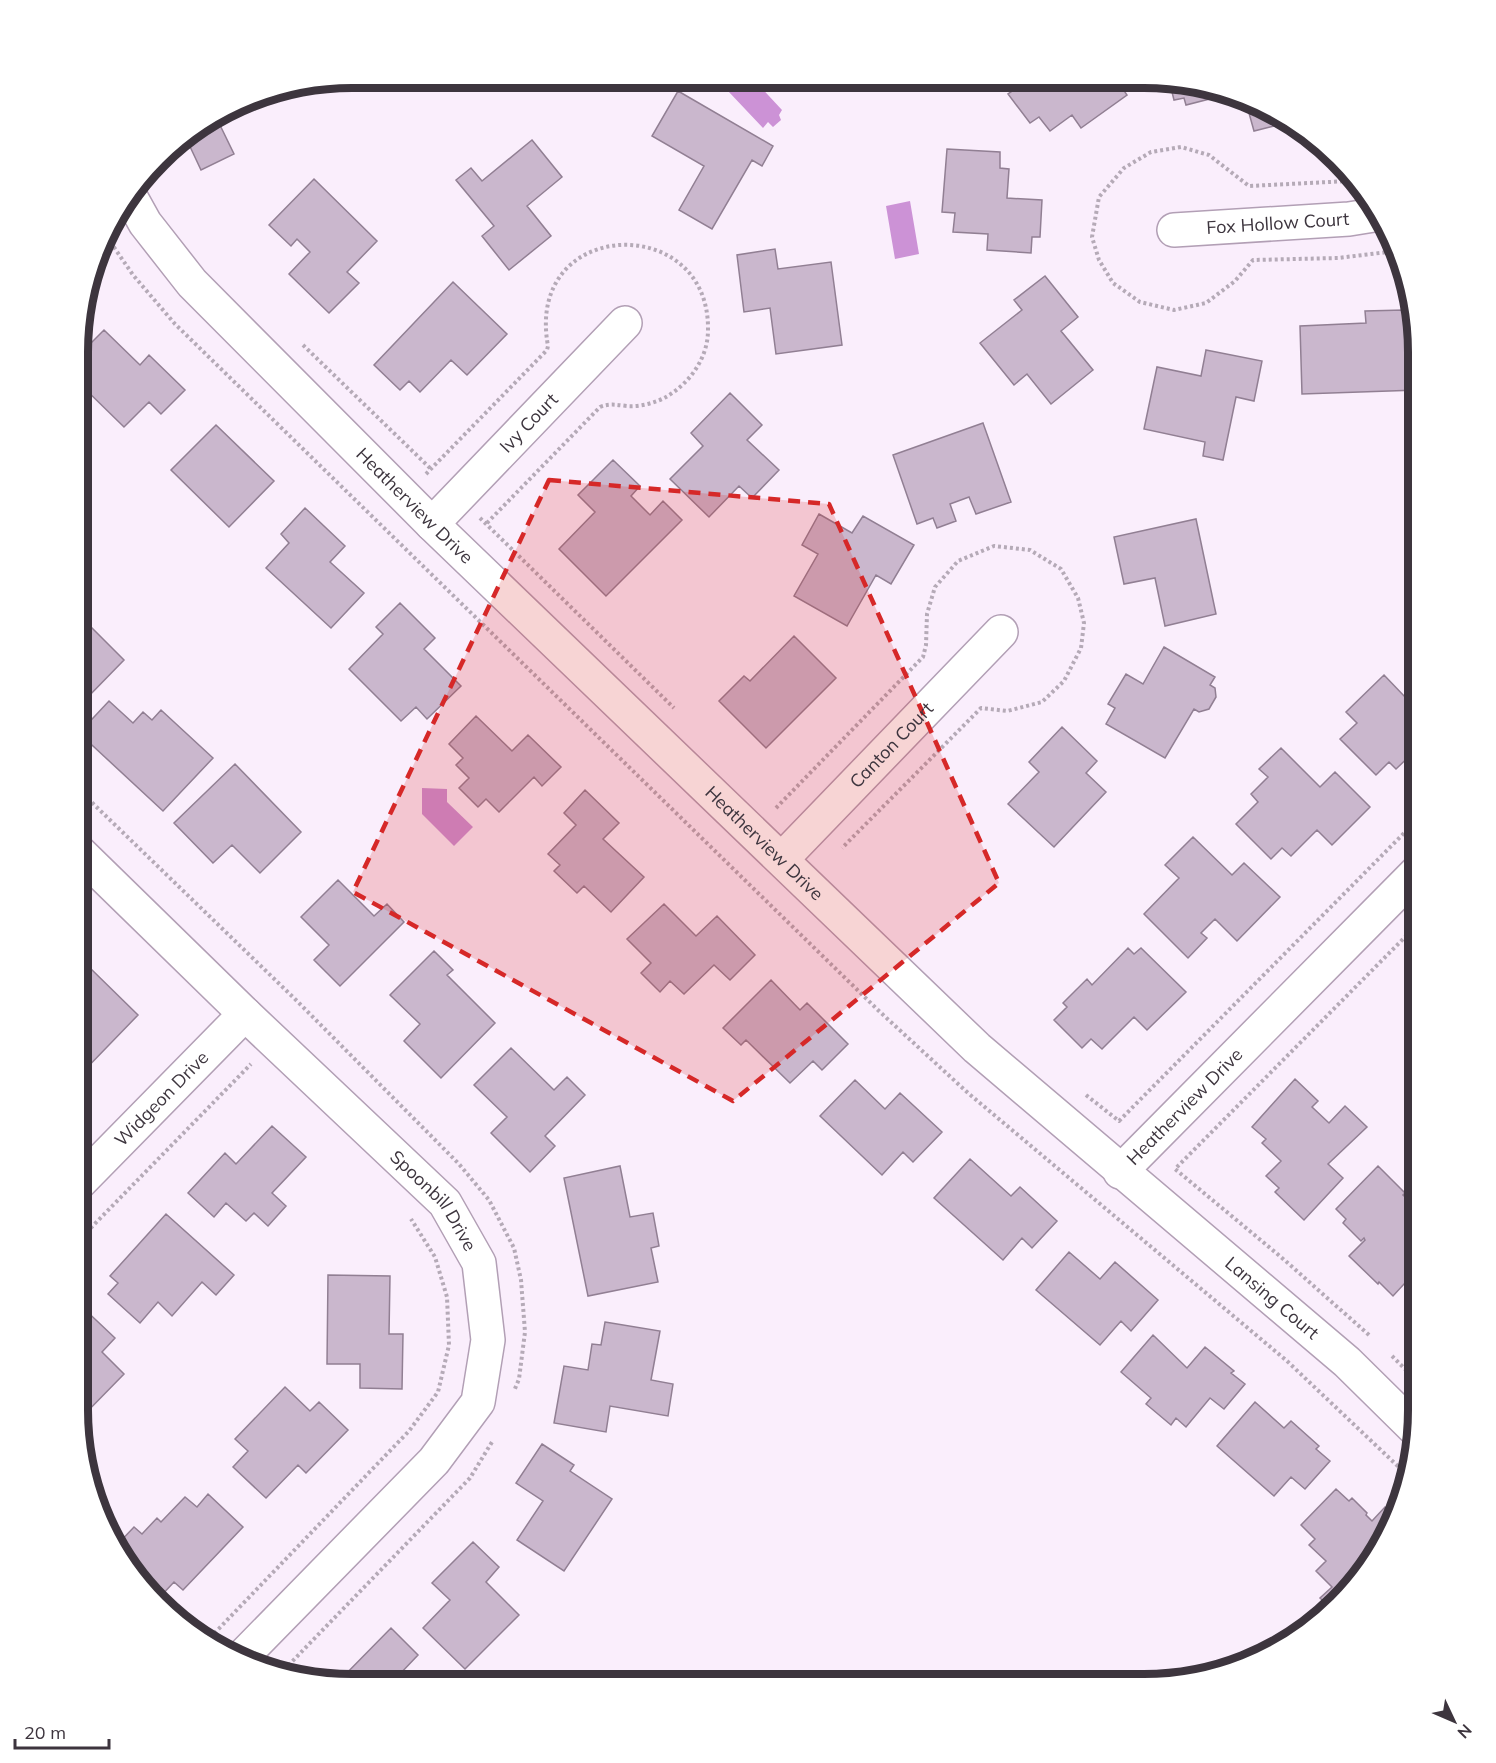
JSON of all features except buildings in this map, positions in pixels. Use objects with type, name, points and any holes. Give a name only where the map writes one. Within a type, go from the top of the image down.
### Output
[{"type":"street","name":"Heatherview Drive","points":[[134,204],[145,223],[192,283],[432,524],[977,1048],[1120,1172],[1408,881]]},
{"type":"street","name":"Fox Hollow Court","points":[[1174,230],[1369,216]]},
{"type":"street","name":"Ivy Court","points":[[432,524],[625,323]]},
{"type":"street","name":"Canton Court","points":[[782,859],[1001,632]]},
{"type":"street","name":"Spoonbill Drive","points":[[88,861],[245,1014],[445,1203],[479,1263],[488,1340],[478,1402],[434,1461],[247,1652]]},
{"type":"street","name":"Widgeon Drive","points":[[88,1173],[245,1014]]},
{"type":"street","name":"Lansing Court","points":[[1120,1172],[1347,1362],[1407,1422]]},
{"type":"path","points":[[296,338],[436,473]]},
{"type":"path","points":[[477,515],[683,716]]},
{"type":"path","points":[[768,800],[777,808],[923,657],[926,645],[927,614],[935,587],[958,561],[994,546],[1030,550],[1062,569],[1078,598],[1084,623],[1081,648],[1064,681],[1042,702],[1007,711],[981,708],[838,851]]},
{"type":"path","points":[[88,799],[296,1000],[459,1164],[489,1200],[514,1248],[521,1280],[525,1332],[519,1379],[512,1399]]},
{"type":"path","points":[[1084,1093],[1119,1121],[1408,829]]},
{"type":"path","points":[[1371,1336],[1175,1169],[1408,934]]},
{"type":"path","points":[[88,1230],[250,1063],[258,1071]]},
{"type":"path","points":[[213,1635],[410,1431],[438,1392],[449,1345],[447,1297],[435,1257],[409,1215]]},
{"type":"path","points":[[1386,1352],[1408,1373]]},
{"type":"path","points":[[287,1667],[470,1478],[494,1438]]},
{"type":"highlighted area","points":[[549,480],[829,504],[999,883],[733,1101],[353,892]]},
{"type":"shaded area","points":[[731,88],[761,88],[782,110],[779,115],[781,120],[773,127],[768,122],[763,128],[728,91]]},
{"type":"shaded area","points":[[910,201],[919,254],[895,259],[886,206]]},
{"type":"shaded area","points":[[422,788],[447,789],[447,802],[473,827],[454,846],[422,814]]}]
